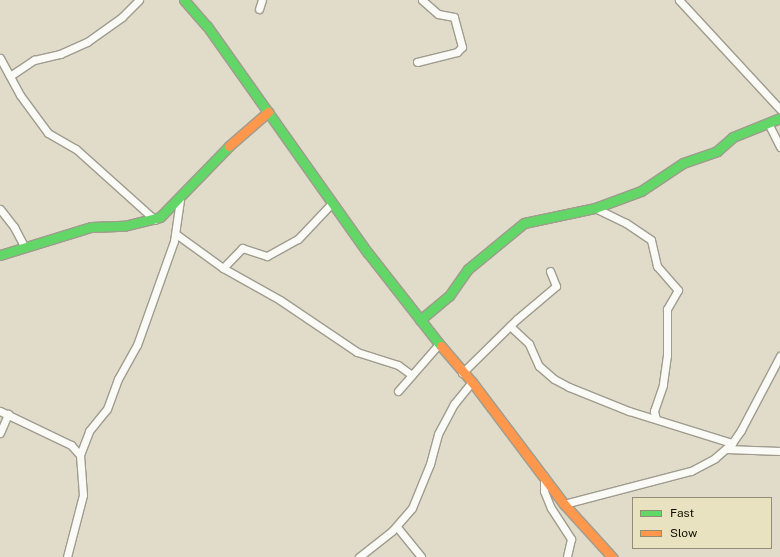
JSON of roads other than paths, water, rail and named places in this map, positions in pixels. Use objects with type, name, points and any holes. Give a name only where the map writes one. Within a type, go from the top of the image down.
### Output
[{"type":"street","points":[[10,76],[34,60],[60,54],[90,40],[139,0]]},
{"type":"street","points":[[184,0],[207,26],[332,203],[420,320],[462,373],[472,382],[564,504],[612,557]]},
{"type":"street","points":[[259,9],[262,0]]},
{"type":"street","points":[[417,62],[457,52],[462,47],[454,17],[438,14],[422,0]]},
{"type":"street","points":[[679,0],[780,109]]},
{"type":"street","points":[[0,58],[10,76],[48,133],[76,149],[155,220]]},
{"type":"street","points":[[0,255],[24,246],[91,227],[124,226],[155,220],[180,200],[237,138],[268,112]]},
{"type":"street","points":[[420,320],[449,296],[468,269],[524,223],[595,208],[641,191],[683,163],[717,151],[732,137],[780,118]]},
{"type":"street","points":[[768,123],[780,148]]},
{"type":"street","points":[[67,557],[83,495],[80,455],[89,431],[107,409],[118,379],[137,345],[176,234],[180,200]]},
{"type":"street","points":[[223,268],[242,248],[267,256],[294,242],[332,203]]},
{"type":"street","points":[[595,208],[626,222],[651,240],[657,266],[678,290],[667,309],[667,355],[663,385],[654,411],[656,419]]},
{"type":"street","points":[[0,209],[24,246]]},
{"type":"street","points":[[176,234],[223,268],[280,300],[358,352],[398,365],[412,375]]},
{"type":"street","points":[[462,373],[510,326],[556,286],[550,271]]},
{"type":"street","points":[[510,326],[529,344],[539,366],[554,378],[584,394],[732,443]]},
{"type":"street","points":[[398,391],[439,344]]},
{"type":"street","points":[[564,504],[692,471],[726,449],[732,443],[754,408],[780,356]]},
{"type":"street","points":[[359,557],[397,527],[412,508],[419,492],[438,434],[454,404],[472,382]]},
{"type":"street","points":[[0,411],[71,445],[80,455]]},
{"type":"street","points":[[0,433],[8,414]]},
{"type":"street","points":[[726,449],[780,451]]},
{"type":"street","points":[[544,476],[544,491],[552,508],[571,539],[567,557]]},
{"type":"street","points":[[397,527],[421,557]]}]
